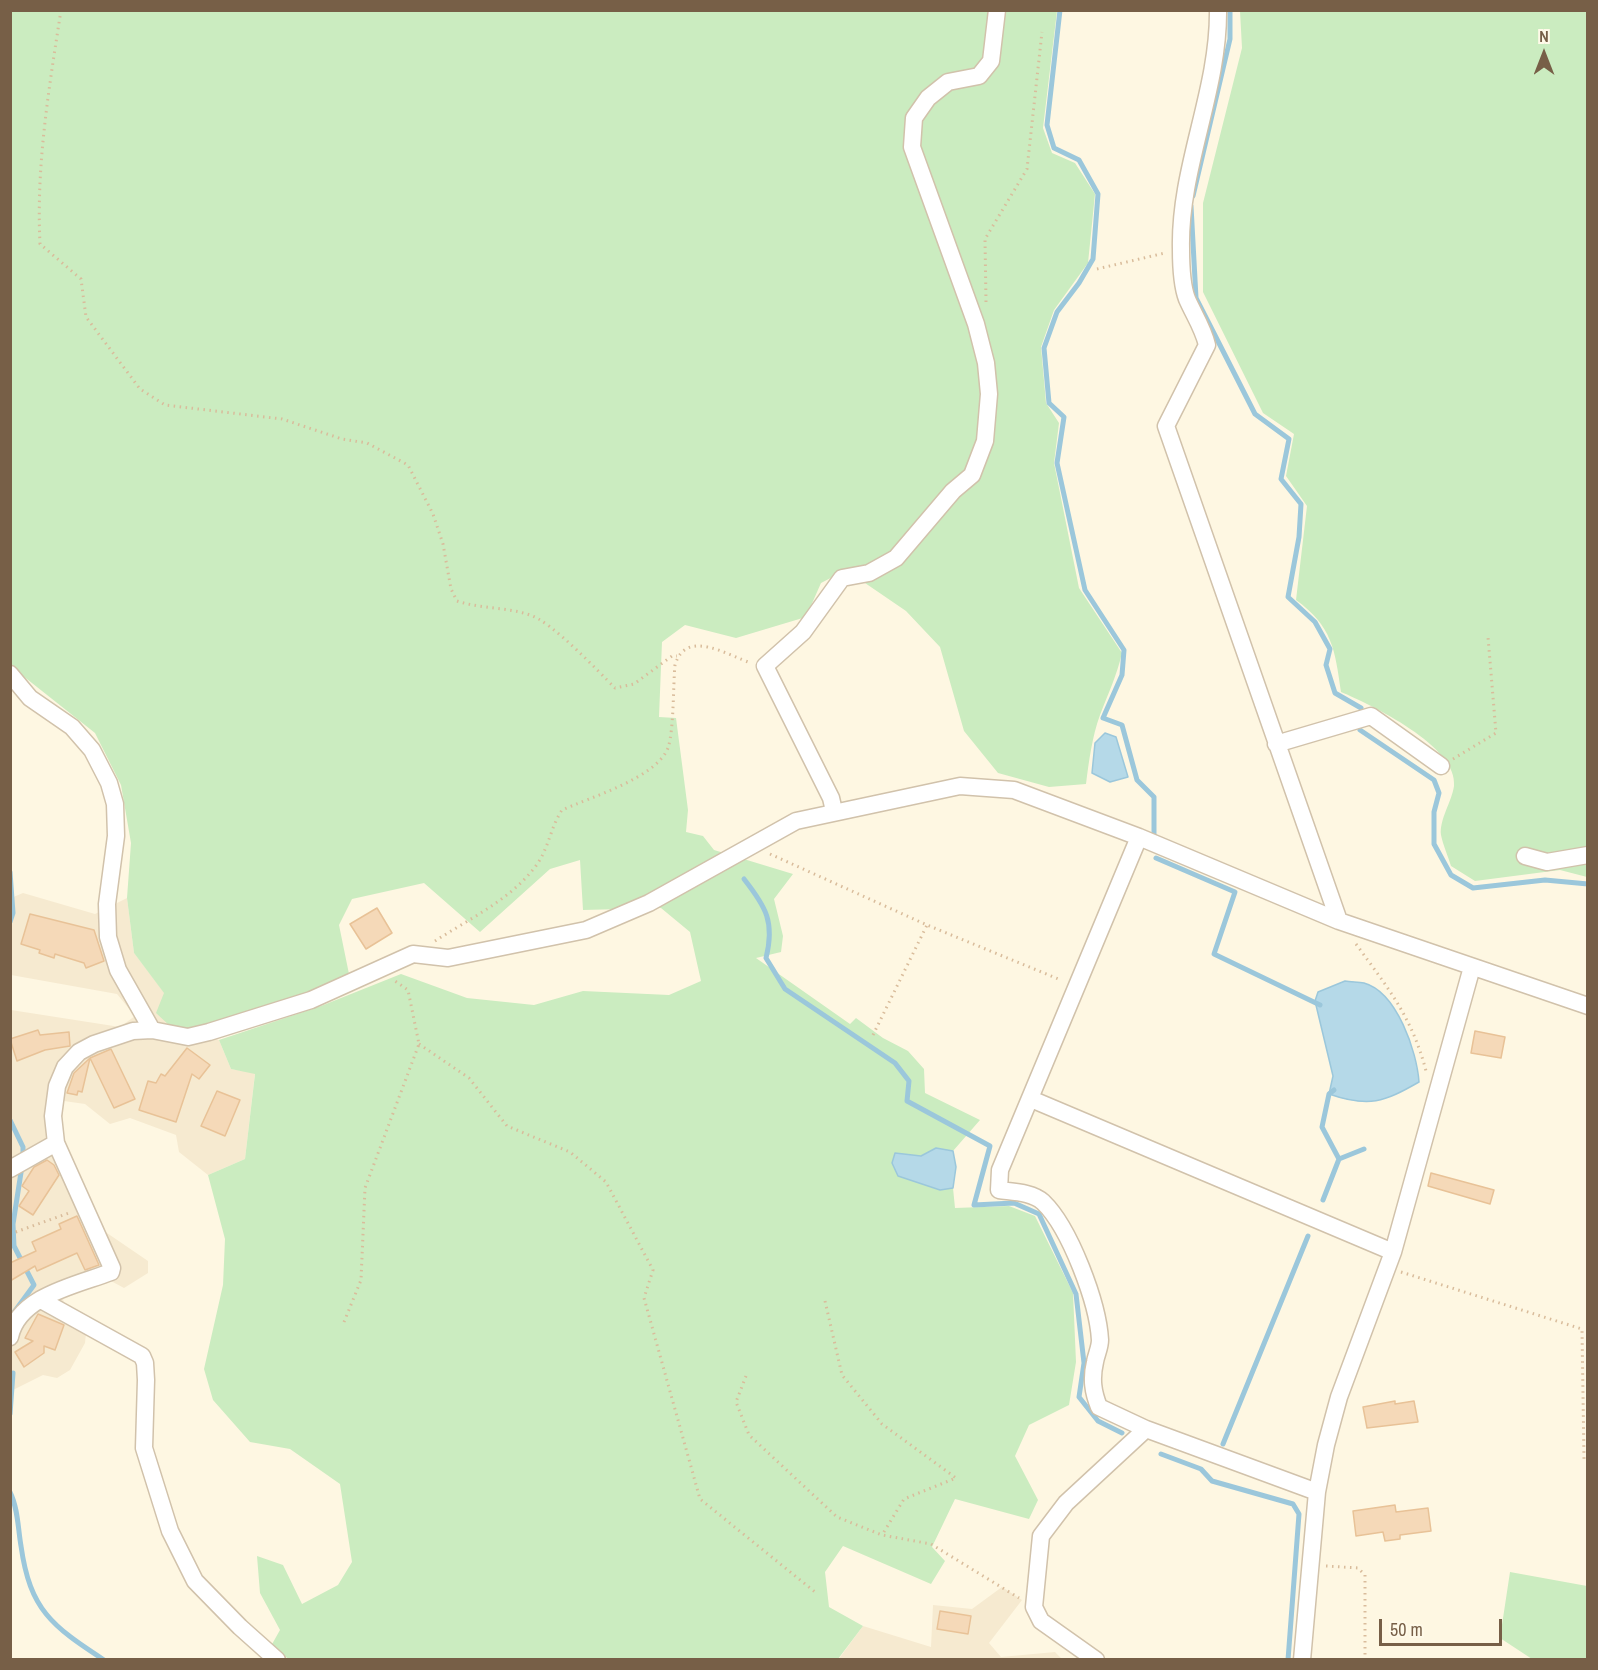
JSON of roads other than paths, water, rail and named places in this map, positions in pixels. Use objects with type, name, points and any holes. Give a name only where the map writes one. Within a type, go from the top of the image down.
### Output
[{"type":"street","points":[[834,812],[831,798],[765,666],[803,632],[842,578],[869,573],[896,558],[953,491],[972,475],[985,441],[989,394],[986,363],[976,324],[912,147],[914,118],[928,98],[948,82],[979,76],[991,61],[997,10]]},
{"type":"street","points":[[1218,10],[1218,38],[1188,174],[1181,249],[1186,297],[1203,330],[1207,345],[1166,426],[1198,511],[1276,744],[1339,921]]},
{"type":"street","points":[[10,674],[30,698],[72,727],[92,750],[109,783],[115,804],[116,836],[108,893],[108,937],[118,970],[152,1030]]},
{"type":"street","points":[[1276,744],[1371,716],[1442,766]]},
{"type":"street","points":[[10,1337],[12,1328],[24,1311],[41,1300],[111,1272],[112,1268],[56,1143],[53,1116],[57,1086],[65,1067],[79,1052],[94,1044],[133,1031],[152,1030],[188,1037],[209,1032],[311,1000],[413,954],[448,958],[586,930],[649,903],[796,821],[834,812],[960,786],[1014,790],[1139,837],[1339,921],[1587,1006]]},
{"type":"street","points":[[1139,837],[1079,987],[1000,1170],[999,1190],[1023,1193],[1042,1202],[1066,1237],[1087,1281],[1096,1314],[1100,1343],[1094,1364],[1092,1391],[1099,1407],[1146,1429],[1317,1492]]},
{"type":"street","points":[[1525,856],[1547,862],[1587,855]]},
{"type":"street","points":[[1302,1659],[1317,1492],[1339,1397],[1390,1260],[1472,967]]},
{"type":"street","points":[[1031,1099],[1390,1260]]},
{"type":"street","points":[[19,1163],[56,1143]]},
{"type":"street","points":[[41,1300],[141,1356],[146,1371],[144,1448],[170,1531],[195,1581],[240,1627],[277,1659]]},
{"type":"street","points":[[1096,1659],[1041,1622],[1034,1607],[1041,1536],[1066,1503],[1146,1429]]},
{"type":"water","points":[[1105,733],[1116,737],[1128,777],[1110,782],[1092,773],[1095,743]]},
{"type":"water","points":[[1345,981],[1364,983],[1376,989],[1395,1010],[1414,1055],[1419,1082],[1376,1101],[1355,1101],[1329,1094],[1333,1076],[1315,1001],[1318,992]]},
{"type":"water","points":[[936,1148],[953,1151],[956,1167],[953,1188],[940,1190],[898,1176],[892,1163],[895,1153],[921,1156]]},
{"type":"waterway","points":[[1060,10],[1047,125],[1054,148],[1079,160],[1098,194],[1093,259],[1079,283],[1057,312],[1044,348],[1049,403],[1064,417],[1057,463],[1085,590],[1124,650],[1122,675],[1103,718],[1122,725],[1137,780],[1154,797],[1154,834]]},
{"type":"waterway","points":[[1193,196],[1230,39],[1230,10]]},
{"type":"waterway","points":[[1191,206],[1196,298],[1255,414],[1289,439],[1281,479],[1301,504],[1299,537],[1288,597],[1315,622],[1330,649],[1326,665],[1335,693],[1361,708]]},
{"type":"waterway","points":[[1360,730],[1434,780],[1439,793],[1434,812],[1434,844],[1451,875],[1473,888],[1545,880],[1588,884]]},
{"type":"waterway","points":[[1156,858],[1235,892],[1214,954],[1320,1005]]},
{"type":"waterway","points":[[10,872],[13,913],[10,922]]},
{"type":"waterway","points":[[744,879],[758,898],[767,916],[769,945],[766,958],[785,989],[895,1063],[909,1081],[907,1101],[990,1146],[974,1205],[1014,1203],[1039,1214],[1076,1294],[1084,1363],[1079,1397],[1098,1421],[1122,1433]]},
{"type":"waterway","points":[[1334,1090],[1329,1094],[1322,1127],[1339,1159]]},
{"type":"waterway","points":[[10,1120],[23,1147],[23,1157]]},
{"type":"waterway","points":[[1323,1200],[1339,1159],[1364,1149]]},
{"type":"waterway","points":[[12,1315],[34,1285],[14,1246],[13,1224],[22,1166]]},
{"type":"waterway","points":[[1223,1444],[1308,1236]]},
{"type":"waterway","points":[[10,1414],[13,1373]]},
{"type":"waterway","points":[[1161,1454],[1201,1469],[1212,1481],[1293,1504],[1299,1514],[1288,1660]]},
{"type":"waterway","points":[[10,1492],[16,1512],[25,1568],[30,1586],[38,1601],[57,1626],[104,1660]]}]
